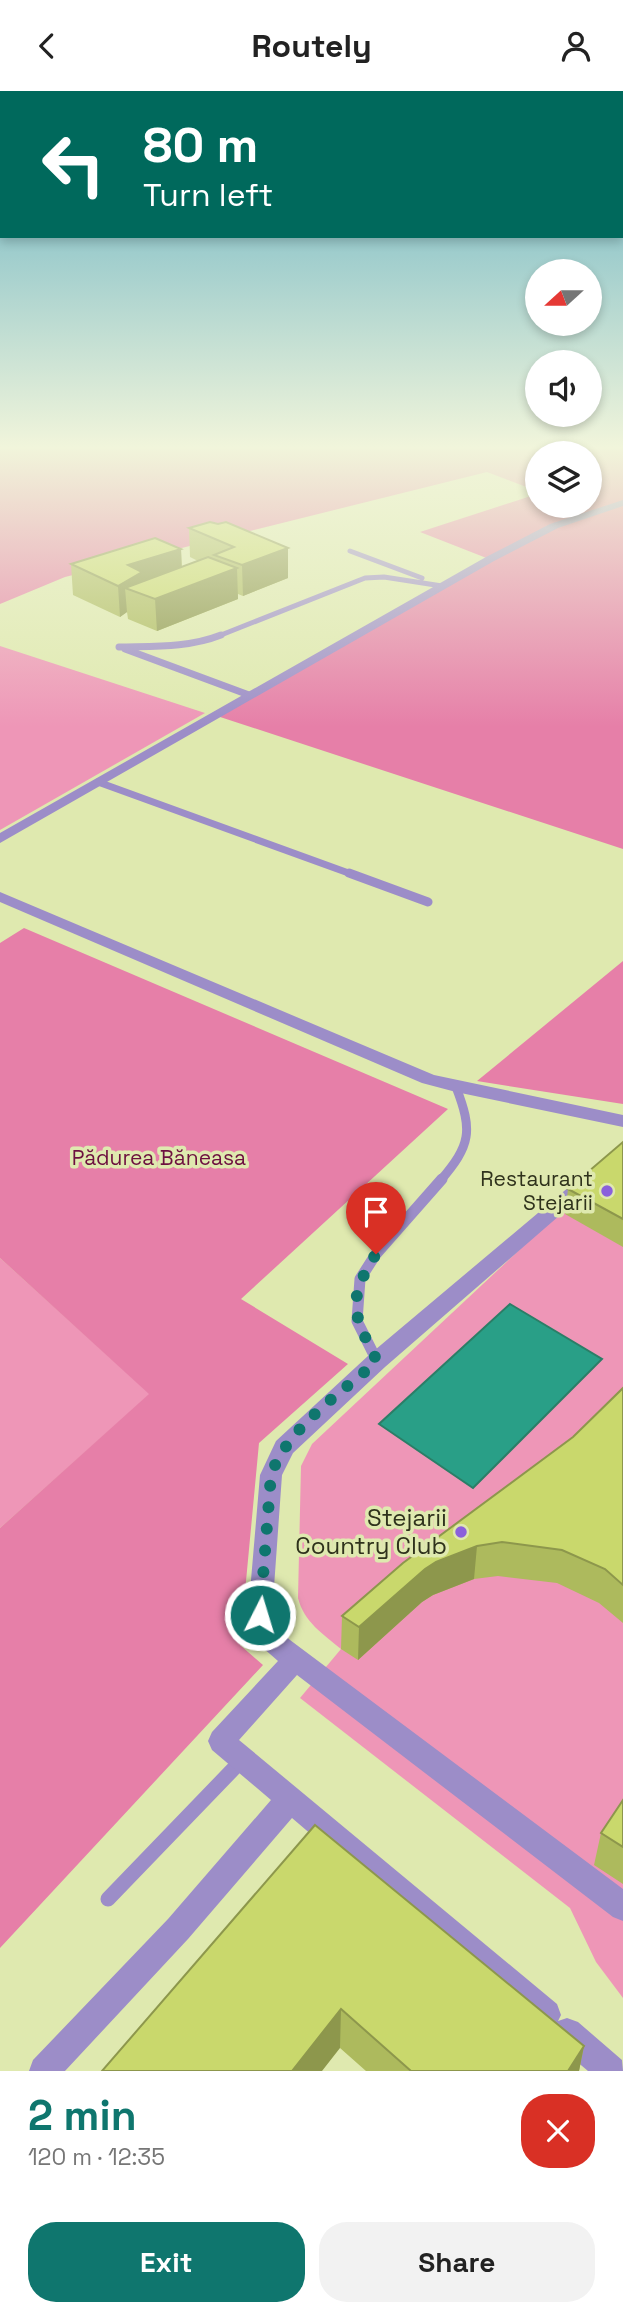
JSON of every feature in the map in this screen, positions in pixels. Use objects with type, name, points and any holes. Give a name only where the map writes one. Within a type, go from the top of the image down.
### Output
[{"type":"street","points":[[0,839],[523,541]]},
{"type":"street","points":[[0,898],[428,1079],[456,1087],[587,1111],[623,1121]]},
{"type":"street","points":[[603,1169],[377,1361],[284,1447],[271,1475],[260,1615],[271,1639],[623,1907]]},
{"type":"street","points":[[296,1659],[221,1741],[611,2071]]},
{"type":"street","points":[[44,2071],[178,1929],[290,1799]]},
{"type":"lane","points":[[350,551],[442,586]]},
{"type":"lane","points":[[249,695],[119,647],[194,644],[205,641],[365,578],[384,577],[442,586]]},
{"type":"lane","points":[[98,782],[428,902]]},
{"type":"lane","points":[[377,1361],[357,1321],[360,1279],[376,1254],[457,1161],[468,1140],[467,1116],[456,1087]]},
{"type":"lane","points":[[108,1899],[242,1759]]},
{"type":"shaded area","points":[[0,646],[205,713],[0,830]]},
{"type":"shaded area","name":"Stejarii Country Club","points":[[623,1153],[623,1998],[596,1962],[570,1908],[300,1698],[341,1649],[309,1621],[298,1598],[301,1466],[312,1444]]},
{"type":"shaded area","points":[[0,1258],[150,1394],[0,1528]]},
{"type":"green space","points":[[0,541],[208,541],[65,577],[0,604]]},
{"type":"green space","points":[[444,541],[623,541],[623,849],[214,715],[489,559]]},
{"type":"green space","name":"Pădurea Băneasa","points":[[24,928],[448,1109],[241,1299],[348,1364],[259,1443],[240,1645],[263,1665],[0,1948],[0,1528],[149,1394],[0,1258],[0,943]]},
{"type":"green space","points":[[623,961],[623,1104],[477,1081]]},
{"type":"water","points":[[510,1304],[602,1359],[473,1488],[379,1424]]},
{"type":"building","points":[[144,541],[163,541],[181,549],[128,565],[142,572],[118,586],[71,564]]},
{"type":"building","points":[[221,541],[272,541],[288,548],[242,565],[214,555],[234,547]]},
{"type":"building","points":[[208,557],[237,568],[155,599],[125,588]]},
{"type":"building","points":[[623,1142],[623,1219],[568,1189]]},
{"type":"building","points":[[623,1388],[623,1585],[605,1569],[562,1550],[502,1542],[477,1546],[436,1562],[359,1627],[342,1616],[403,1563],[573,1437]]},
{"type":"building","points":[[623,1800],[623,1847],[601,1833]]},
{"type":"building","points":[[315,1825],[584,2046],[568,2071],[411,2071],[341,2009],[292,2071],[102,2071]]},
{"type":"place","name":"Restaurant Stejarii","points":[[607,1191]]},
{"type":"place","name":"Stejarii Country Club","points":[[461,1532]]},
{"type":"route","points":[[260,1615],[271,1475],[276,1461],[295,1434],[377,1361],[357,1321],[360,1279],[376,1254]]}]
